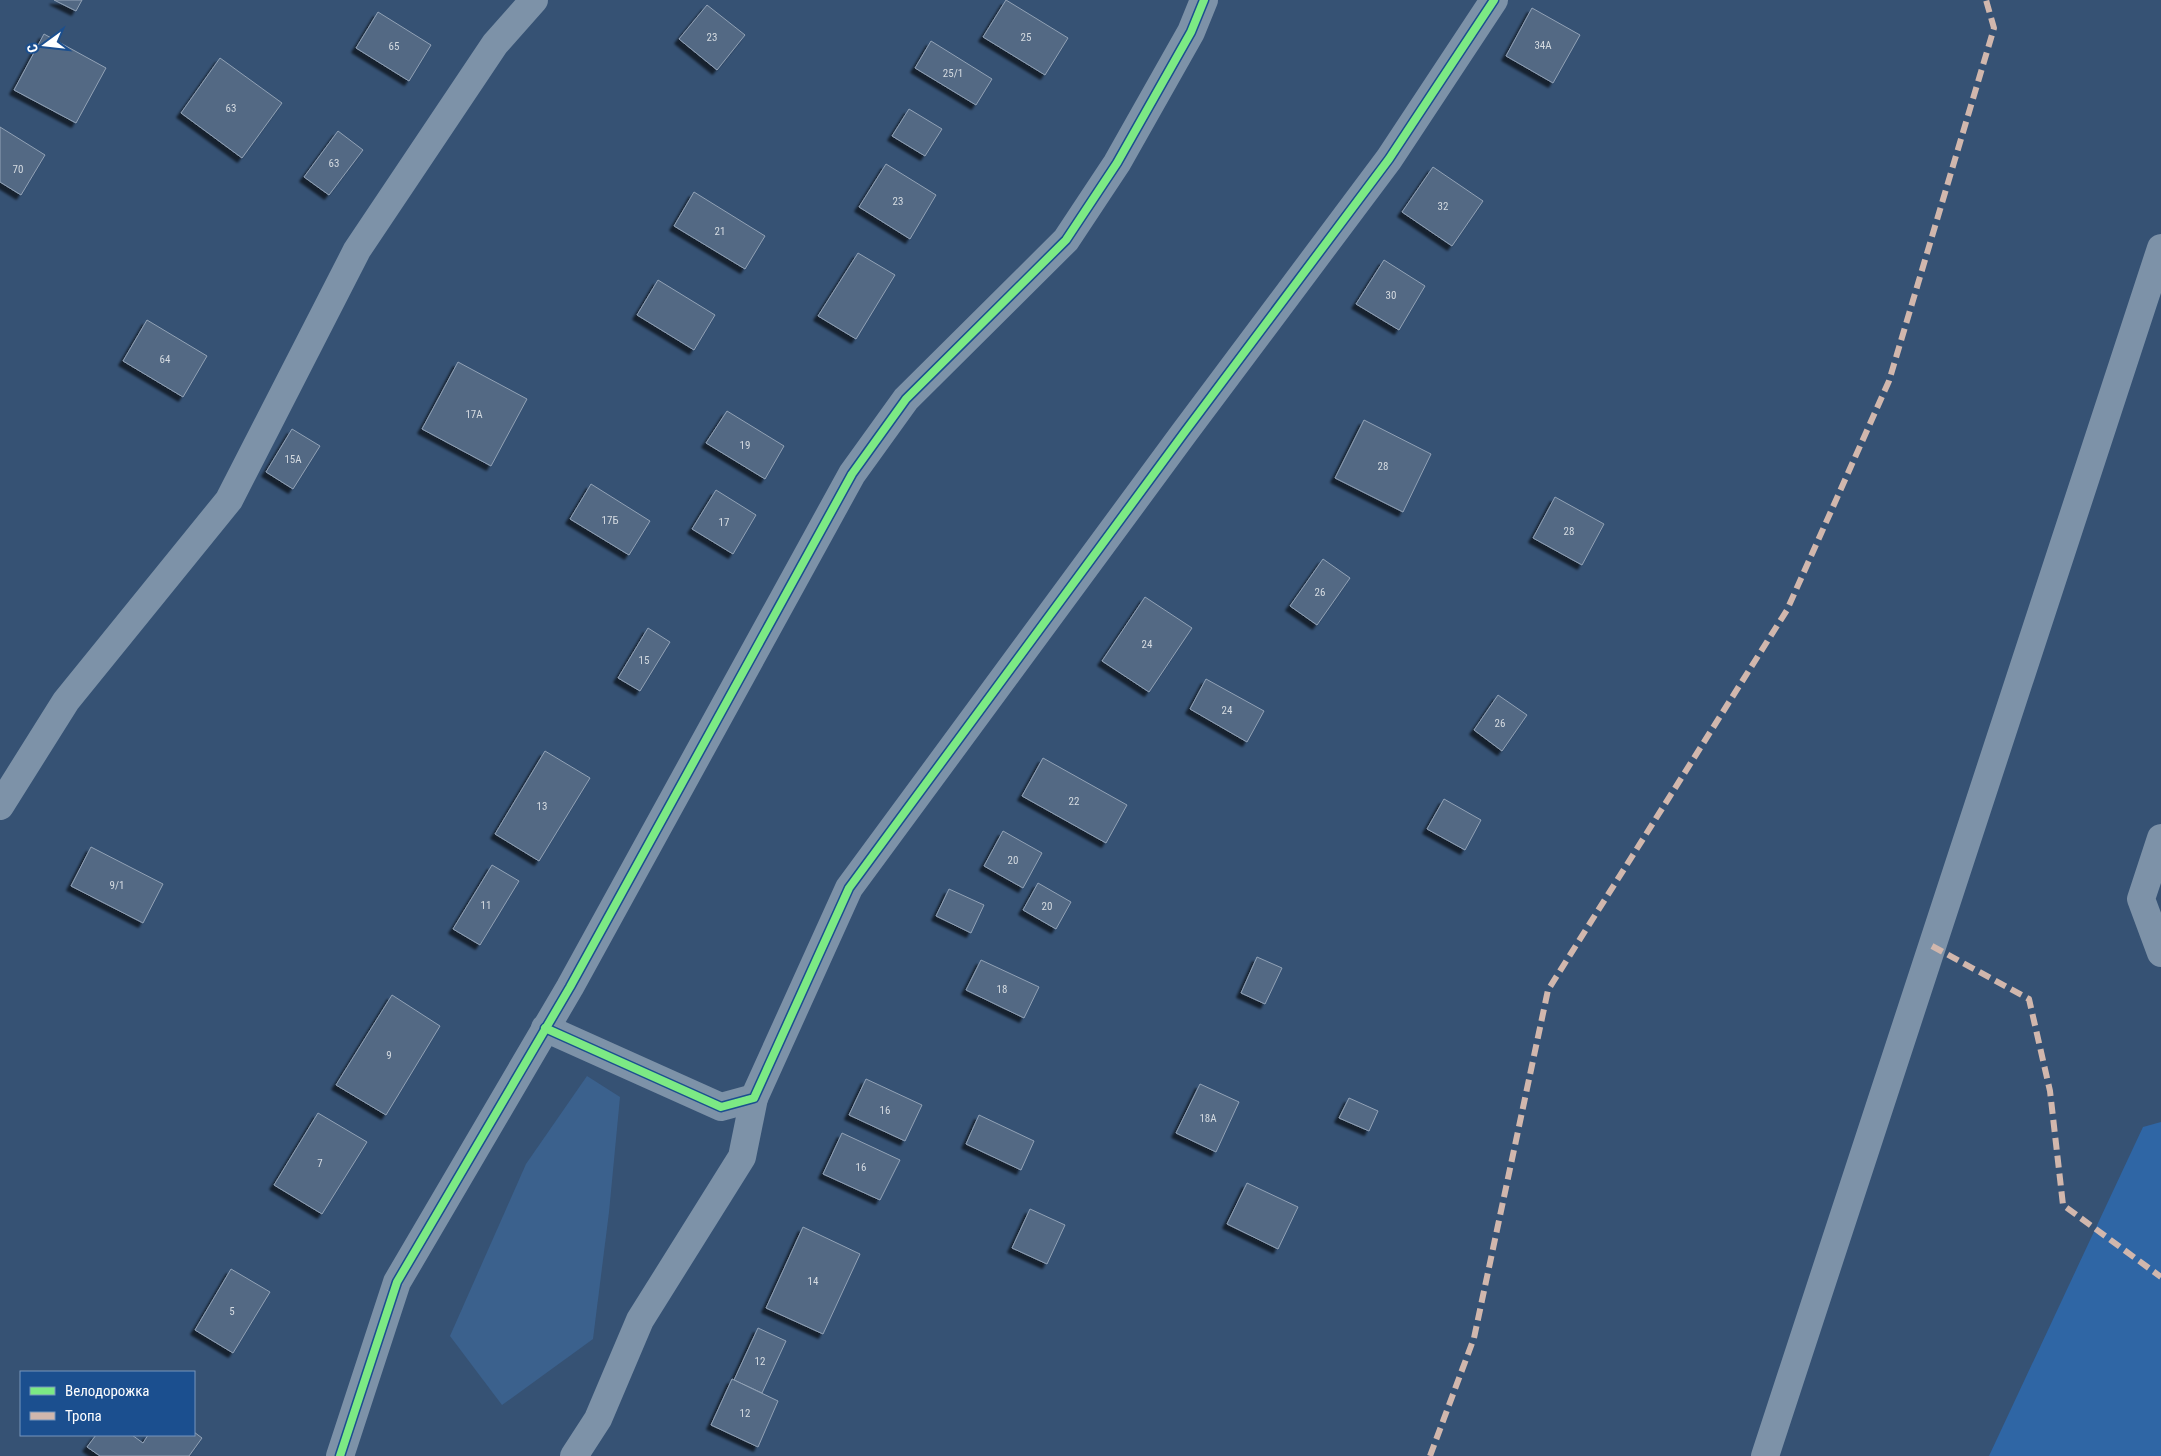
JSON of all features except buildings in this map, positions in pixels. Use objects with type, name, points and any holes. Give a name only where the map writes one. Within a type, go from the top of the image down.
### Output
[{"type":"street","points":[[0,806],[66,701],[228,500],[357,250],[495,44],[534,0]]},
{"type":"street","points":[[340,1456],[397,1282],[546,1028],[852,474],[906,399],[1066,240],[1117,163],[1191,32],[1204,0]]},
{"type":"street","points":[[574,1456],[598,1419],[640,1320],[742,1157],[754,1098],[849,888],[1196,417],[1389,159],[1494,0]]},
{"type":"street","points":[[1765,1456],[2161,248]]},
{"type":"street","points":[[2161,838],[2141,899],[2161,953]]},
{"type":"street","points":[[546,1028],[721,1107],[754,1098]]},
{"type":"shaded area","points":[[587,1076],[620,1097],[609,1212],[593,1339],[502,1405],[450,1336],[526,1164]]},
{"type":"shaded area","points":[[2161,1122],[2161,1456],[1989,1456],[2143,1127]]},
{"type":"marked path","points":[[1430,1456],[1474,1338],[1548,990],[1787,610],[1889,381],[1994,28],[1986,0]]},
{"type":"marked path","points":[[1932,946],[2029,999],[2050,1091],[2063,1205],[2161,1277]]},
{"type":"cycle path","points":[[340,1456],[397,1282],[570,987],[852,474],[906,399],[1066,240],[1117,163],[1191,32],[1204,0]]},
{"type":"cycle path","points":[[545,1028],[721,1107],[754,1098],[849,888],[1184,433],[1389,159],[1494,0]]}]
